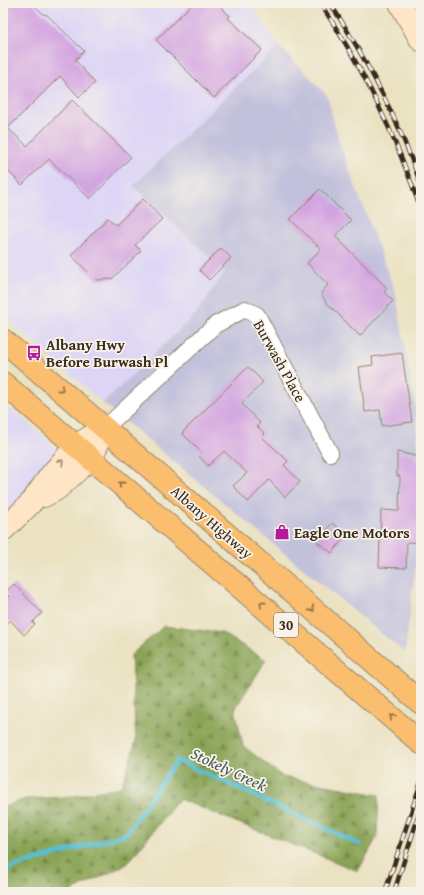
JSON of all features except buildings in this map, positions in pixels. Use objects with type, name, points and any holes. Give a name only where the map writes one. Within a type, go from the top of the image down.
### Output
[{"type":"highway","name":"Albany Highway","points":[[3,340],[421,703]]},
{"type":"highway","name":"Albany Highway","points":[[3,382],[421,743]]},
{"type":"highway","points":[[359,688],[377,665]]},
{"type":"street","points":[[400,3],[421,40]]},
{"type":"street","name":"Burwash Place","points":[[105,428],[215,325],[245,309],[257,315],[330,453]]},
{"type":"street","points":[[3,530],[31,503],[50,476],[84,452],[105,428]]},
{"type":"shaded area","points":[[3,3],[250,3],[279,46],[133,186],[225,271],[197,313],[103,403],[3,315]]},
{"type":"shaded area","points":[[279,46],[327,95],[340,145],[396,294],[416,411],[421,505],[421,521],[405,653],[103,403],[197,313],[225,271],[133,186]]},
{"type":"shaded area","points":[[3,402],[73,462],[3,527]]},
{"type":"green space","points":[[164,626],[222,633],[266,660],[235,709],[243,746],[283,777],[379,795],[377,837],[358,871],[179,799],[127,864],[70,892],[3,892],[3,807],[26,799],[69,797],[121,787],[136,741],[131,655]]},
{"type":"waterway","name":"Stokely Creek","points":[[3,870],[126,834],[177,760],[359,844]]},
{"type":"railway","points":[[320,3],[336,27],[377,103],[401,156],[421,210]]},
{"type":"railway","points":[[330,3],[357,46],[381,91],[403,138],[421,185]]},
{"type":"railway","points":[[385,892],[421,782]]},
{"type":"railway","points":[[394,892],[421,808]]},
{"type":"place","name":"Albany Hwy Before Burwash Pl","points":[[34,353]]},
{"type":"place","name":"Eagle One Motors","points":[[282,532]]}]
